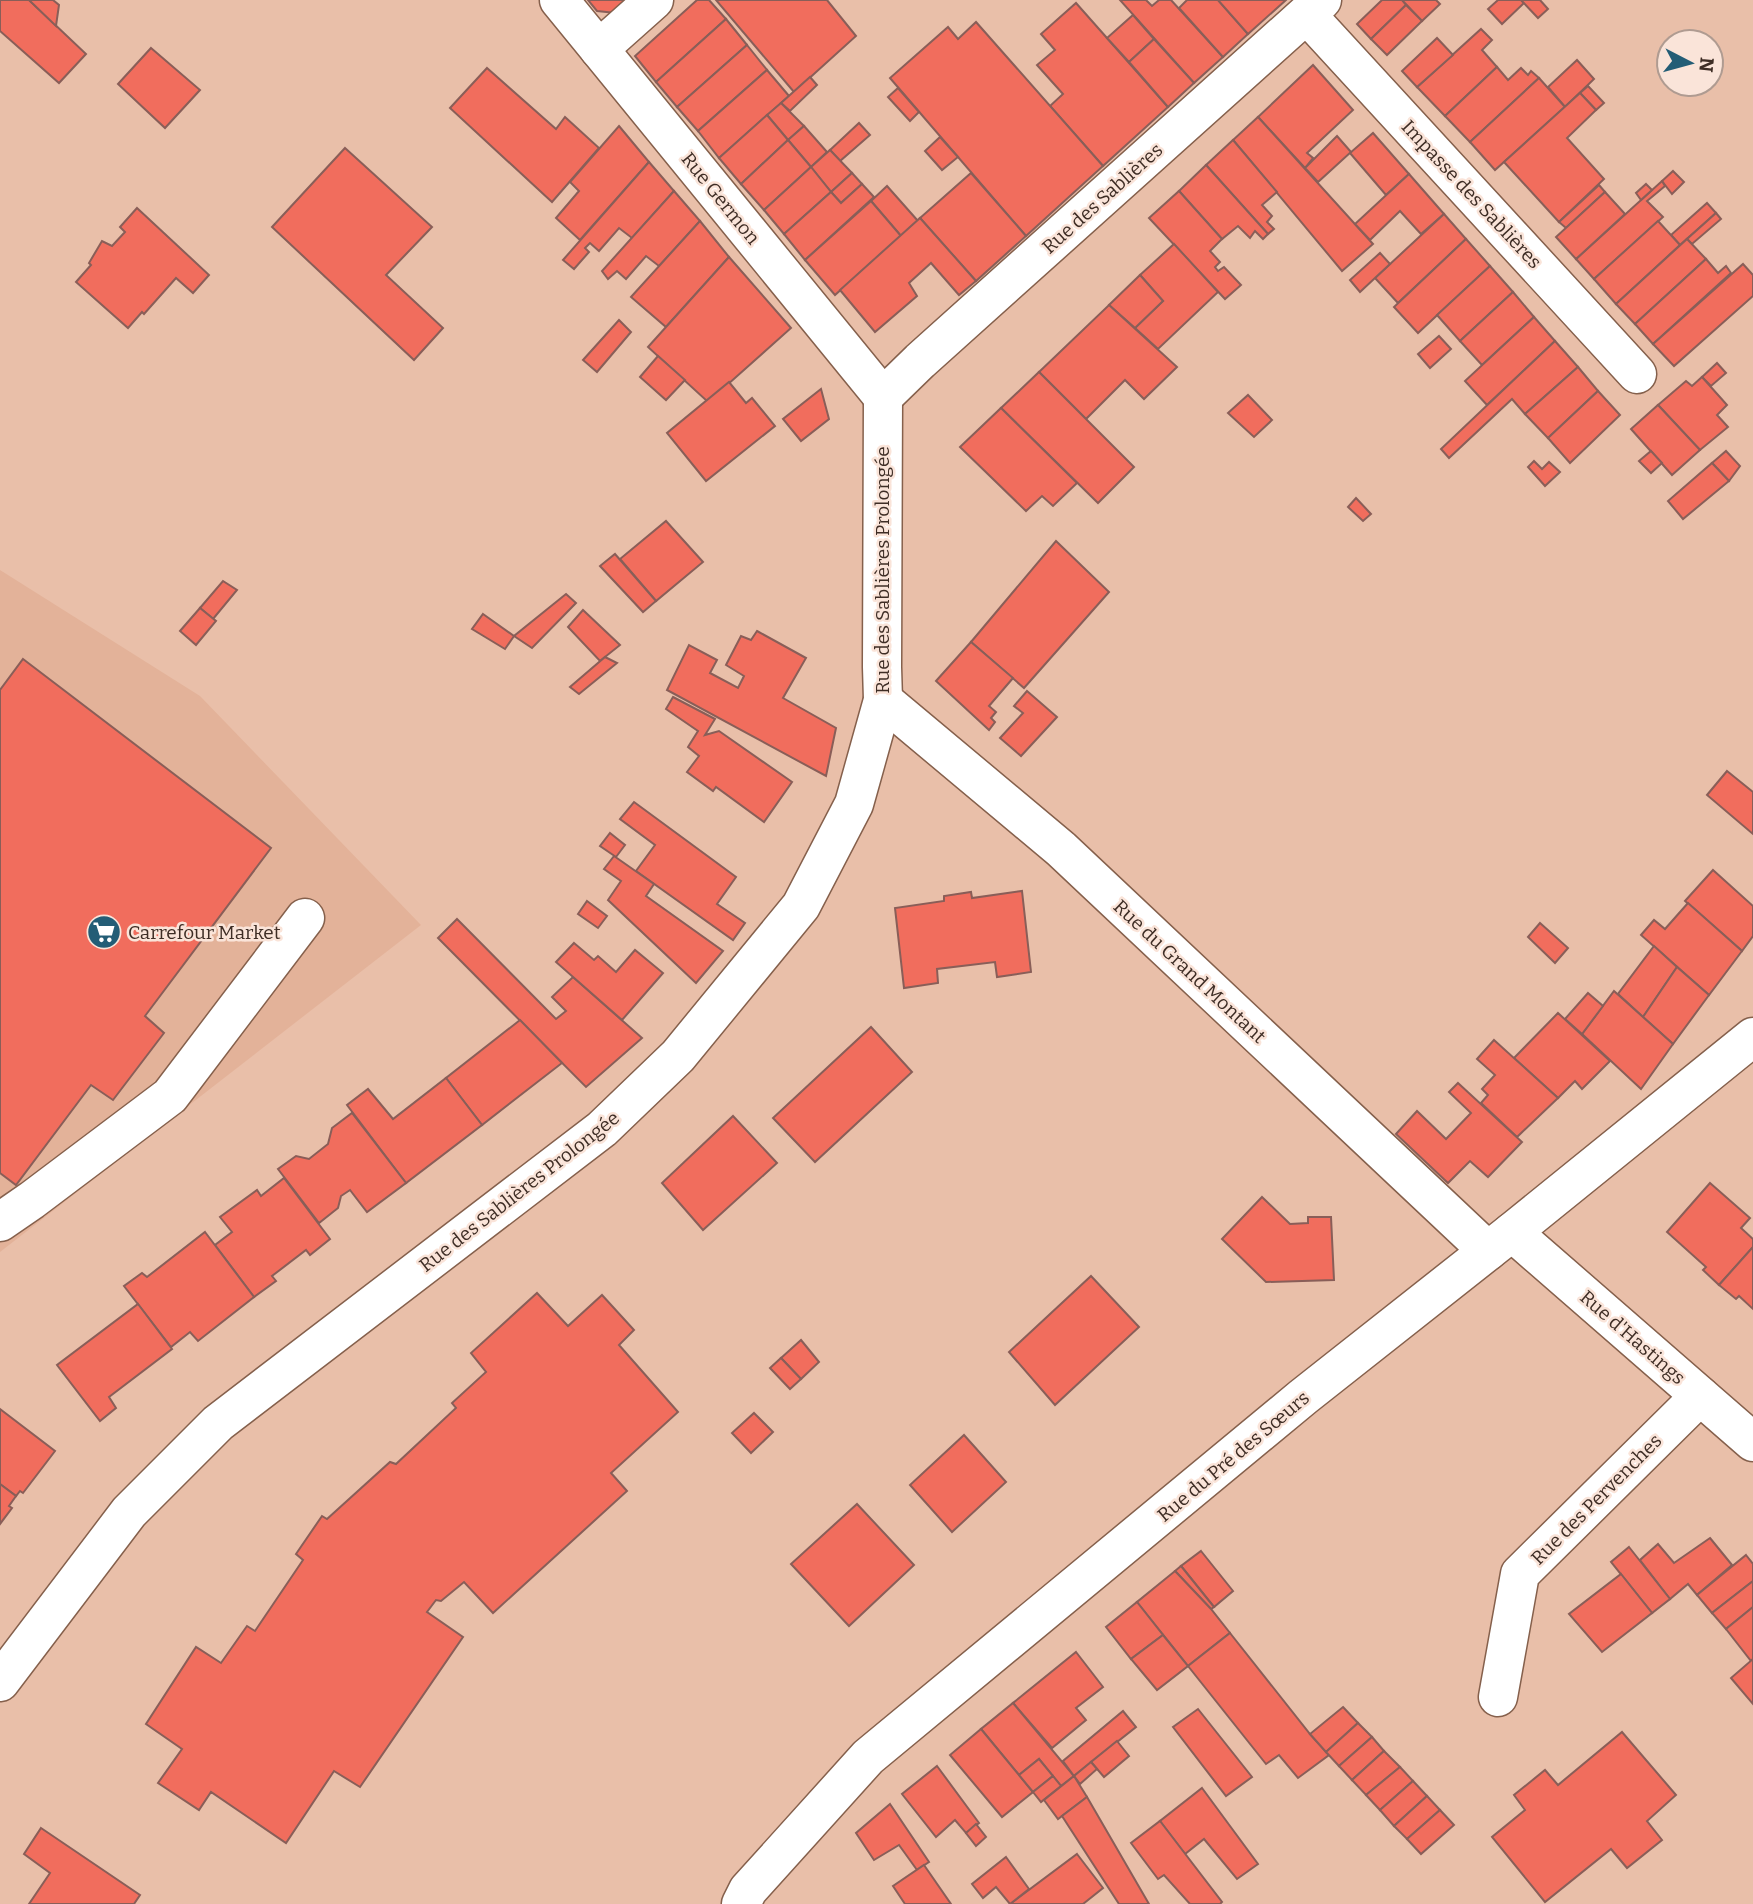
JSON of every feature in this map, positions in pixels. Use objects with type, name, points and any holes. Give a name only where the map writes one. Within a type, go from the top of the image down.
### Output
[{"type":"street","name":"Rue Germon","points":[[559,0],[883,397]]},
{"type":"street","points":[[599,49],[654,0]]},
{"type":"street","name":"Impasse des Sablières","points":[[1315,7],[1637,374]]},
{"type":"street","name":"Rue des Sablières","points":[[883,397],[1315,7]]},
{"type":"street","name":"Rue des Sablières Prolongée","points":[[0,1682],[129,1512],[218,1423],[602,1129],[678,1056],[802,906],[854,804],[883,700],[883,397]]},
{"type":"street","name":"Rue du Grand Montant","points":[[883,700],[1061,849],[1500,1242]]},
{"type":"street","points":[[0,1222],[170,1096],[305,918]]},
{"type":"street","name":"Rue du Pré des Sœurs","points":[[741,1904],[748,1890],[868,1757],[1303,1397],[1753,1037]]},
{"type":"street","name":"Rue d'Hastings","points":[[1500,1242],[1700,1395],[1753,1442]]},
{"type":"street","name":"Rue des Pervenches","points":[[1498,1697],[1520,1574],[1700,1395]]},
{"type":"shaded area","points":[[0,570],[200,696],[421,925],[0,1252]]},
{"type":"building","points":[[0,0],[29,0],[86,54],[59,83],[0,31]]},
{"type":"building","points":[[29,0],[53,0],[59,5],[56,26]]},
{"type":"building","points":[[588,0],[629,0],[616,13],[597,11]]},
{"type":"building","points":[[697,0],[709,0],[726,19],[656,82],[635,56]]},
{"type":"building","points":[[716,0],[827,0],[856,36],[794,92]]},
{"type":"building","points":[[1120,0],[1146,0],[1152,6],[1159,0],[1171,0],[1223,57],[1194,83]]},
{"type":"building","points":[[1187,0],[1218,0],[1248,34],[1223,57],[1179,8]]},
{"type":"building","points":[[1218,0],[1286,0],[1248,34]]},
{"type":"building","points":[[1382,0],[1402,0],[1406,5],[1371,39],[1357,24]]},
{"type":"building","points":[[1402,0],[1436,0],[1440,4],[1422,21]]},
{"type":"building","points":[[1498,0],[1521,0],[1524,3],[1502,24],[1488,9]]},
{"type":"building","points":[[1521,0],[1540,0],[1548,9],[1538,18]]},
{"type":"building","points":[[1076,3],[1168,107],[1103,166],[1050,106],[1063,94],[1037,65],[1055,50],[1041,34]]},
{"type":"building","points":[[1406,5],[1422,21],[1387,55],[1371,39]]},
{"type":"building","points":[[1133,15],[1154,39],[1129,62],[1107,38]]},
{"type":"building","points":[[726,19],[747,45],[677,107],[656,82]]},
{"type":"building","points":[[976,22],[1103,166],[1026,236],[890,78],[948,27],[958,39]]},
{"type":"building","points":[[1481,29],[1492,40],[1482,50],[1497,67],[1445,116],[1417,87]]},
{"type":"building","points":[[1437,38],[1453,55],[1417,87],[1402,71]]},
{"type":"building","points":[[1154,39],[1194,83],[1168,107],[1129,62]]},
{"type":"building","points":[[747,45],[767,70],[698,131],[677,107]]},
{"type":"building","points":[[151,48],[200,90],[165,128],[118,84]]},
{"type":"building","points":[[1577,60],[1594,79],[1565,107],[1548,87]]},
{"type":"building","points":[[1313,65],[1353,110],[1307,153],[1313,158],[1305,168],[1258,117]]},
{"type":"building","points":[[1497,67],[1508,80],[1521,68],[1528,75],[1531,71],[1539,78],[1470,142],[1445,116]]},
{"type":"building","points":[[487,68],[556,129],[565,117],[599,148],[552,202],[450,108]]},
{"type":"building","points":[[767,70],[789,96],[719,158],[698,131]]},
{"type":"building","points":[[810,77],[817,85],[790,111],[781,103]]},
{"type":"building","points":[[1539,78],[1565,107],[1495,170],[1470,142]]},
{"type":"building","points":[[1588,86],[1604,103],[1596,110],[1580,93]]},
{"type":"building","points":[[898,88],[919,112],[910,121],[888,97]]},
{"type":"building","points":[[1580,93],[1596,110],[1567,138],[1604,179],[1559,222],[1504,162]]},
{"type":"building","points":[[781,103],[804,126],[788,140],[767,115]]},
{"type":"building","points":[[767,115],[788,140],[741,184],[719,158]]},
{"type":"building","points":[[1258,117],[1373,244],[1342,271],[1233,140]]},
{"type":"building","points":[[859,123],[870,135],[840,161],[830,150]]},
{"type":"building","points":[[619,126],[649,162],[580,240],[556,218],[579,191],[570,182]]},
{"type":"building","points":[[804,126],[827,152],[811,167],[788,140]]},
{"type":"building","points":[[1373,133],[1409,174],[1386,195],[1350,153]]},
{"type":"building","points":[[1337,136],[1351,152],[1318,182],[1305,168]]},
{"type":"building","points":[[940,137],[958,157],[942,170],[925,151]]},
{"type":"building","points":[[788,140],[811,167],[764,210],[741,184]]},
{"type":"building","points":[[1233,140],[1277,192],[1262,205],[1272,216],[1267,222],[1274,229],[1268,234],[1206,165]]},
{"type":"building","points":[[345,148],[432,227],[386,275],[443,328],[414,360],[272,227]]},
{"type":"building","points":[[830,150],[852,173],[831,192],[811,167]]},
{"type":"building","points":[[649,162],[674,191],[632,238],[619,228],[599,251],[590,243],[585,248],[589,252],[574,269],[563,260]]},
{"type":"building","points":[[1206,165],[1268,234],[1263,239],[1255,231],[1250,238],[1238,226],[1222,239],[1179,191]]},
{"type":"building","points":[[811,167],[831,192],[784,234],[764,210]]},
{"type":"building","points":[[1673,171],[1684,182],[1672,194],[1662,181]]},
{"type":"building","points":[[852,173],[862,184],[841,203],[831,192]]},
{"type":"building","points":[[971,173],[1026,236],[976,281],[920,218]]},
{"type":"building","points":[[1409,174],[1444,214],[1421,234],[1400,211],[1370,240],[1355,224]]},
{"type":"building","points":[[1662,181],[1665,186],[1647,201],[1663,217],[1594,279],[1576,259]]},
{"type":"building","points":[[862,184],[874,197],[805,260],[784,234],[831,192],[841,203]]},
{"type":"building","points":[[1646,184],[1652,190],[1641,200],[1636,193]]},
{"type":"building","points":[[1599,185],[1605,192],[1566,228],[1559,222]]},
{"type":"building","points":[[887,186],[918,221],[901,236],[871,201]]},
{"type":"building","points":[[674,191],[700,221],[659,266],[646,256],[626,279],[617,271],[608,279],[602,271]]},
{"type":"building","points":[[1179,191],[1222,239],[1210,251],[1220,262],[1215,267],[1218,271],[1224,267],[1241,285],[1225,299],[1149,218]]},
{"type":"building","points":[[1605,192],[1625,214],[1576,259],[1556,237]]},
{"type":"building","points":[[871,201],[901,236],[835,295],[805,260]]},
{"type":"building","points":[[1707,203],[1716,213],[1680,245],[1671,235]]},
{"type":"building","points":[[137,208],[209,275],[193,293],[176,278],[128,328],[76,282],[91,265],[89,263],[102,241],[112,246],[125,232],[120,227]]},
{"type":"building","points":[[1716,213],[1721,219],[1692,244],[1687,239]]},
{"type":"building","points":[[1444,214],[1466,239],[1398,303],[1375,278]]},
{"type":"building","points":[[920,218],[976,281],[959,295],[931,263],[909,283],[917,296],[875,332],[840,290]]},
{"type":"building","points":[[700,221],[729,257],[666,327],[631,297]]},
{"type":"building","points":[[1658,221],[1680,245],[1616,304],[1594,279]]},
{"type":"building","points":[[1466,239],[1490,266],[1418,333],[1394,307]]},
{"type":"building","points":[[1687,239],[1706,259],[1635,324],[1616,304]]},
{"type":"building","points":[[1174,244],[1218,292],[1158,349],[1135,328],[1163,301],[1140,275]]},
{"type":"building","points":[[1380,253],[1390,264],[1360,292],[1350,280]]},
{"type":"building","points":[[729,257],[791,328],[708,402],[648,347]]},
{"type":"building","points":[[1706,259],[1718,273],[1726,266],[1731,273],[1653,344],[1635,324]]},
{"type":"building","points":[[1743,264],[1753,275],[1753,296],[1674,366],[1653,344]]},
{"type":"building","points":[[1490,266],[1513,292],[1460,341],[1437,315]]},
{"type":"building","points":[[1140,275],[1163,301],[1135,328],[1109,305]]},
{"type":"building","points":[[1513,292],[1534,317],[1482,365],[1460,341]]},
{"type":"building","points":[[1109,305],[1177,367],[1144,399],[1125,380],[1086,419],[1039,372]]},
{"type":"building","points":[[1534,317],[1555,341],[1487,405],[1465,381]]},
{"type":"building","points":[[619,320],[631,332],[597,372],[583,360]]},
{"type":"building","points":[[1439,336],[1451,349],[1430,368],[1418,354]]},
{"type":"building","points":[[1555,341],[1578,367],[1525,414],[1512,399],[1449,458],[1441,449]]},
{"type":"building","points":[[658,356],[685,380],[666,400],[640,377]]},
{"type":"building","points":[[1717,363],[1726,373],[1711,386],[1702,377]]},
{"type":"building","points":[[1578,367],[1598,391],[1548,438],[1525,414]]},
{"type":"building","points":[[1039,372],[1134,467],[1098,503],[1001,408]]},
{"type":"building","points":[[1702,377],[1727,405],[1717,415],[1728,427],[1700,450],[1658,405],[1686,381],[1692,386]]},
{"type":"building","points":[[729,382],[746,403],[752,398],[775,426],[706,481],[667,433]]},
{"type":"building","points":[[821,389],[829,419],[801,441],[783,419]]},
{"type":"building","points":[[1598,391],[1620,415],[1570,463],[1548,438]]},
{"type":"building","points":[[1248,395],[1272,420],[1254,437],[1228,413]]},
{"type":"building","points":[[1658,405],[1700,450],[1672,475],[1631,429]]},
{"type":"building","points":[[1001,408],[1077,483],[1053,506],[1042,496],[1026,511],[960,447]]},
{"type":"building","points":[[1651,451],[1662,463],[1651,473],[1639,461]]},
{"type":"building","points":[[1726,451],[1740,466],[1729,481],[1712,463]]},
{"type":"building","points":[[1534,461],[1542,469],[1549,462],[1560,472],[1545,486],[1528,467]]},
{"type":"building","points":[[1712,463],[1729,481],[1683,519],[1668,501]]},
{"type":"building","points":[[1356,498],[1371,514],[1363,521],[1348,507]]},
{"type":"building","points":[[666,521],[703,562],[656,601],[620,559]]},
{"type":"building","points":[[1056,541],[1109,592],[1024,688],[971,642]]},
{"type":"building","points":[[615,554],[656,601],[643,612],[600,566]]},
{"type":"building","points":[[223,581],[237,590],[213,619],[200,608]]},
{"type":"building","points":[[566,594],[576,603],[532,648],[514,636]]},
{"type":"building","points":[[200,608],[216,621],[196,645],[180,631]]},
{"type":"building","points":[[583,610],[620,645],[600,661],[568,627]]},
{"type":"building","points":[[483,614],[514,636],[505,649],[472,629]]},
{"type":"building","points":[[757,631],[806,658],[783,698],[836,728],[826,776],[667,690],[689,645],[717,660],[710,673],[738,688],[744,676],[726,665],[741,636],[751,640]]},
{"type":"building","points":[[971,642],[1013,678],[989,706],[996,712],[991,718],[995,722],[989,730],[936,681]]},
{"type":"building","points":[[605,657],[617,663],[579,694],[570,687]]},
{"type":"building","name":"Carrefour Market","points":[[23,659],[271,848],[145,1016],[164,1033],[113,1100],[91,1085],[16,1185],[0,1173],[0,690]]},
{"type":"building","points":[[1027,691],[1057,717],[1021,756],[1000,738],[1023,713],[1014,706]]},
{"type":"building","points":[[673,697],[715,719],[705,735],[719,731],[792,782],[764,822],[716,787],[713,791],[687,772],[699,756],[688,747],[698,731],[666,709]]},
{"type":"building","points":[[1727,771],[1753,792],[1753,834],[1707,795]]},
{"type":"building","points":[[634,802],[736,877],[717,904],[745,923],[733,940],[636,871],[655,845],[620,819]]},
{"type":"building","points":[[610,833],[625,845],[616,857],[600,846]]},
{"type":"building","points":[[614,856],[654,884],[646,896],[723,951],[696,983],[608,900],[621,881],[604,869]]},
{"type":"building","points":[[1713,870],[1753,906],[1753,936],[1742,951],[1685,901]]},
{"type":"building","points":[[1022,891],[1031,972],[997,977],[995,962],[937,969],[938,983],[904,988],[895,908],[944,901],[944,896],[971,892],[972,898]]},
{"type":"building","points":[[587,901],[607,916],[598,928],[578,914]]},
{"type":"building","points":[[1688,903],[1742,951],[1709,995],[1641,935],[1654,920],[1665,929]]},
{"type":"building","points":[[457,919],[556,1019],[566,1011],[552,997],[573,977],[642,1038],[586,1087],[438,938]]},
{"type":"building","points":[[1540,923],[1568,948],[1555,963],[1528,937]]},
{"type":"building","points":[[574,943],[594,960],[598,956],[616,972],[635,950],[663,973],[622,1020],[556,962]]},
{"type":"building","points":[[1654,946],[1677,967],[1643,1017],[1618,994]]},
{"type":"building","points":[[1677,967],[1709,995],[1673,1044],[1643,1017]]},
{"type":"building","points":[[1614,991],[1673,1044],[1641,1089],[1582,1034]]},
{"type":"building","points":[[1588,993],[1603,1006],[1582,1034],[1565,1019]]},
{"type":"building","points":[[1558,1013],[1610,1061],[1582,1089],[1575,1081],[1558,1098],[1514,1058]]},
{"type":"building","points":[[520,1020],[562,1063],[482,1125],[446,1078]]},
{"type":"building","points":[[871,1027],[912,1072],[815,1162],[773,1118]]},
{"type":"building","points":[[1494,1040],[1558,1098],[1517,1137],[1481,1103],[1488,1095],[1482,1089],[1495,1075],[1477,1059]]},
{"type":"building","points":[[446,1078],[482,1125],[406,1183],[347,1105],[368,1089],[393,1119]]},
{"type":"building","points":[[1458,1083],[1522,1142],[1488,1177],[1470,1161],[1448,1183],[1396,1134],[1417,1111],[1446,1139],[1471,1113],[1449,1092]]},
{"type":"building","points":[[352,1113],[406,1183],[367,1212],[350,1190],[341,1196],[338,1208],[319,1223],[278,1169],[296,1156],[309,1159],[328,1144],[332,1128]]},
{"type":"building","points":[[733,1116],[777,1163],[703,1230],[662,1183]]},
{"type":"building","points":[[284,1178],[330,1239],[310,1255],[306,1250],[272,1276],[276,1281],[254,1297],[215,1245],[232,1232],[220,1217],[257,1190],[261,1196]]},
{"type":"building","points":[[1710,1183],[1750,1218],[1741,1228],[1753,1239],[1753,1247],[1719,1285],[1703,1270],[1706,1267],[1667,1232]]},
{"type":"building","points":[[1262,1197],[1290,1224],[1308,1223],[1308,1217],[1331,1217],[1334,1280],[1266,1282],[1222,1239]]},
{"type":"building","points":[[205,1232],[254,1297],[198,1341],[190,1332],[171,1347],[124,1286],[142,1273],[147,1277]]},
{"type":"building","points":[[1753,1247],[1753,1309],[1739,1296],[1736,1299],[1719,1285]]},
{"type":"building","points":[[1091,1276],[1139,1327],[1055,1405],[1009,1352]]},
{"type":"building","points":[[537,1293],[568,1326],[602,1295],[634,1330],[619,1345],[678,1412],[611,1473],[627,1491],[493,1613],[464,1582],[441,1601],[436,1600],[427,1612],[463,1637],[360,1787],[334,1771],[286,1843],[211,1792],[199,1810],[158,1783],[182,1749],[146,1724],[196,1647],[221,1663],[247,1626],[255,1631],[303,1560],[296,1554],[322,1516],[327,1519],[390,1462],[396,1464],[456,1408],[452,1403],[486,1372],[471,1353]]},
{"type":"building","points":[[138,1304],[172,1349],[109,1397],[116,1408],[100,1421],[57,1365]]},
{"type":"building","points":[[801,1340],[819,1362],[801,1379],[781,1358]]},
{"type":"building","points":[[781,1358],[801,1379],[790,1389],[770,1368]]},
{"type":"building","points":[[0,1409],[55,1451],[23,1493],[20,1491],[16,1496],[0,1484]]},
{"type":"building","points":[[754,1413],[773,1432],[751,1453],[732,1433]]},
{"type":"building","points":[[964,1435],[1006,1482],[952,1532],[910,1485]]},
{"type":"building","points":[[0,1484],[16,1496],[9,1506],[12,1508],[0,1524]]},
{"type":"building","points":[[857,1504],[914,1565],[849,1626],[791,1564]]},
{"type":"building","points":[[1710,1538],[1732,1565],[1697,1595],[1688,1584],[1670,1599],[1640,1560],[1658,1544],[1674,1563]]},
{"type":"building","points":[[1629,1547],[1670,1599],[1652,1613],[1611,1562]]},
{"type":"building","points":[[1201,1551],[1233,1591],[1214,1607],[1181,1566]]},
{"type":"building","points":[[1746,1555],[1753,1564],[1753,1581],[1712,1613],[1697,1595]]},
{"type":"building","points":[[1181,1566],[1214,1607],[1211,1609],[1175,1571]]},
{"type":"building","points":[[1175,1571],[1230,1633],[1188,1666],[1137,1602]]},
{"type":"building","points":[[1621,1574],[1652,1613],[1602,1652],[1569,1614]]},
{"type":"building","points":[[1753,1581],[1753,1607],[1726,1629],[1712,1613]]},
{"type":"building","points":[[1137,1602],[1163,1635],[1131,1659],[1106,1627]]},
{"type":"building","points":[[1753,1607],[1753,1659],[1751,1661],[1726,1629]]},
{"type":"building","points":[[1230,1633],[1329,1755],[1298,1778],[1279,1755],[1266,1764],[1188,1666]]},
{"type":"building","points":[[1163,1635],[1188,1666],[1157,1690],[1131,1659]]},
{"type":"building","points":[[1076,1652],[1103,1687],[1076,1708],[1086,1720],[1052,1748],[1013,1703]]},
{"type":"building","points":[[1753,1659],[1753,1704],[1731,1678]]},
{"type":"building","points":[[1013,1703],[1074,1776],[1061,1786],[1039,1759],[1019,1775],[981,1729]]},
{"type":"building","points":[[1343,1707],[1358,1723],[1326,1752],[1310,1734]]},
{"type":"building","points":[[1198,1709],[1252,1777],[1226,1796],[1173,1727]]},
{"type":"building","points":[[1123,1711],[1136,1727],[1074,1776],[1063,1761]]},
{"type":"building","points":[[1358,1723],[1372,1737],[1339,1766],[1326,1752]]},
{"type":"building","points":[[981,1729],[1033,1792],[1002,1817],[950,1755]]},
{"type":"building","points":[[1622,1732],[1676,1795],[1647,1821],[1662,1840],[1627,1868],[1611,1849],[1545,1902],[1492,1837],[1525,1810],[1514,1795],[1545,1770],[1558,1785]]},
{"type":"building","points":[[1372,1737],[1384,1751],[1352,1780],[1339,1766]]},
{"type":"building","points":[[1117,1741],[1129,1756],[1104,1777],[1091,1762]]},
{"type":"building","points":[[1384,1751],[1400,1767],[1366,1795],[1352,1780]]},
{"type":"building","points":[[1039,1759],[1053,1776],[1033,1792],[1019,1775]]},
{"type":"building","points":[[1091,1762],[1097,1769],[1080,1784],[1074,1776]]},
{"type":"building","points":[[937,1766],[979,1823],[966,1833],[955,1820],[936,1837],[902,1794]]},
{"type":"building","points":[[1400,1767],[1413,1781],[1380,1810],[1366,1795]]},
{"type":"building","points":[[1053,1776],[1061,1786],[1041,1802],[1033,1792]]},
{"type":"building","points":[[1074,1776],[1087,1797],[1058,1819],[1044,1800]]},
{"type":"building","points":[[1413,1781],[1427,1796],[1394,1826],[1380,1810]]},
{"type":"building","points":[[1202,1788],[1258,1864],[1237,1879],[1204,1839],[1185,1854],[1160,1821]]},
{"type":"building","points":[[1427,1796],[1440,1810],[1407,1839],[1394,1826]]},
{"type":"building","points":[[1087,1797],[1149,1904],[1119,1904],[1062,1816]]},
{"type":"building","points":[[890,1804],[929,1862],[917,1870],[899,1845],[874,1860],[856,1833]]},
{"type":"building","points":[[1440,1810],[1454,1825],[1421,1854],[1407,1839]]},
{"type":"building","points":[[1160,1821],[1222,1902],[1220,1904],[1190,1904],[1164,1875],[1158,1879],[1131,1843]]},
{"type":"building","points":[[976,1824],[986,1837],[976,1846],[966,1833]]},
{"type":"building","points":[[41,1828],[140,1895],[134,1904],[29,1904],[50,1873],[24,1854]]},
{"type":"building","points":[[1077,1854],[1103,1888],[1083,1904],[1010,1904]]},
{"type":"building","points":[[1006,1857],[1029,1889],[1010,1904],[996,1887],[983,1898],[972,1884]]},
{"type":"building","points":[[924,1865],[951,1904],[905,1904],[893,1886]]},
{"type":"place","name":"Carrefour Market","points":[[104,932]]}]
